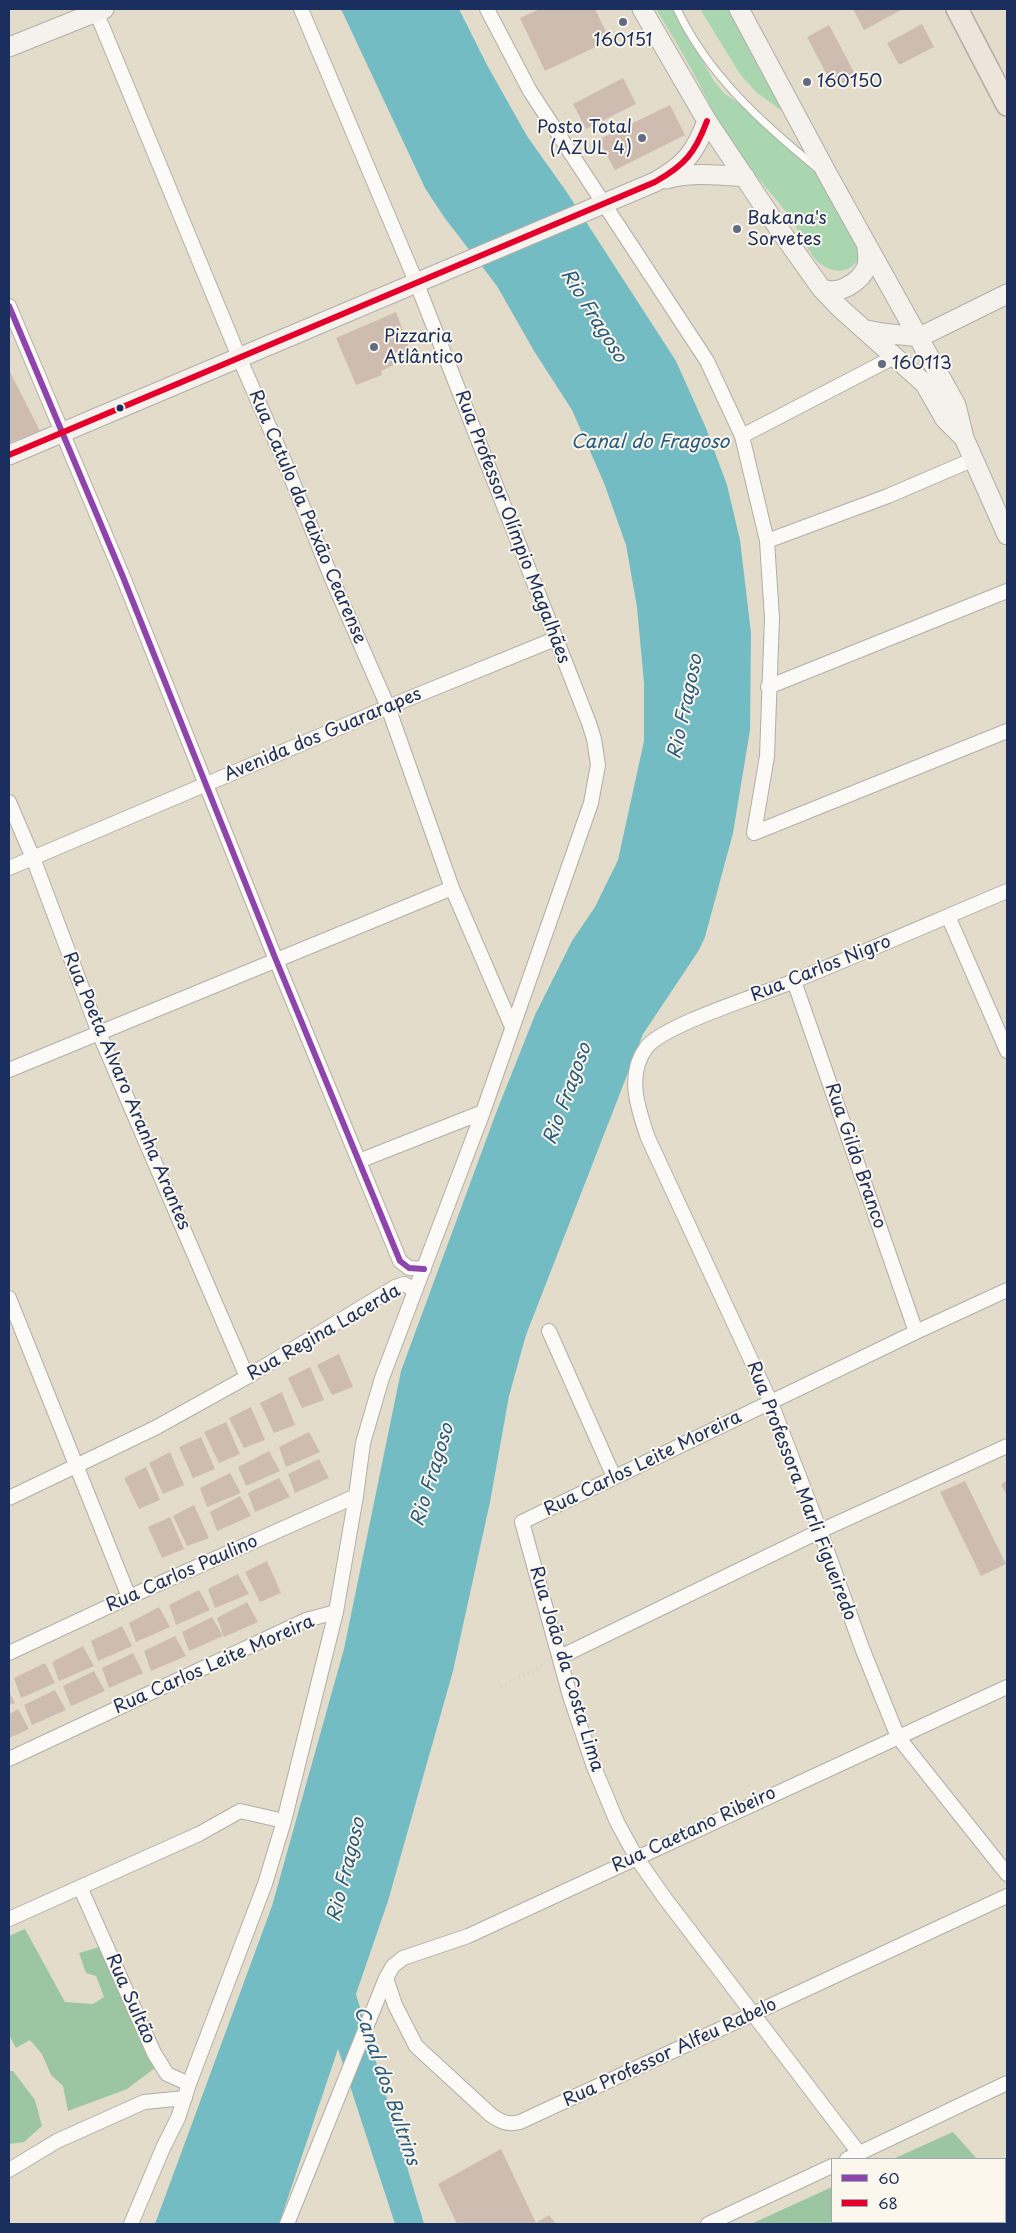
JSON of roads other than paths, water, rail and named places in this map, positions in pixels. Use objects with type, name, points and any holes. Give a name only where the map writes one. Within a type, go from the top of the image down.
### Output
[{"type":"main road","points":[[642,9],[707,121],[821,288],[840,308],[896,356],[925,384],[945,419],[964,438]]},
{"type":"main road","points":[[739,9],[829,178],[920,337],[956,406],[964,438],[1007,535]]},
{"type":"main road","points":[[957,9],[1007,105]]},
{"type":"main road","points":[[9,47],[99,10]]},
{"type":"main road","points":[[9,455],[655,182],[676,170],[686,160],[697,144],[707,121]]},
{"type":"main road","points":[[655,182],[682,175],[700,174],[745,177]]},
{"type":"main road","points":[[821,288],[826,291],[837,291],[856,280],[867,263],[867,246]]},
{"type":"main road","points":[[864,329],[920,337],[1007,294]]},
{"type":"street","name":"Rua Professor Olímpio Magalhães","points":[[301,9],[417,284],[594,739],[598,765],[596,781],[580,840],[512,1027]]},
{"type":"street","points":[[487,9],[530,91],[603,205],[648,268],[707,361],[742,436],[767,541],[772,618],[767,756],[754,833],[1007,731]]},
{"type":"street","name":"Rua Catulo da Paixão Cearense","points":[[99,10],[239,357],[388,707],[452,888],[512,1027]]},
{"type":"street","points":[[9,306],[123,577],[205,786],[400,1261],[409,1268],[424,1269]]},
{"type":"street","points":[[742,436],[896,356]]},
{"type":"street","points":[[767,541],[888,496],[974,459]]},
{"type":"street","points":[[768,687],[1007,591]]},
{"type":"street","name":"Avenida dos Guararapes","points":[[9,868],[388,707],[555,639]]},
{"type":"street","name":"Rua Poeta Alvaro Aranha Arantes","points":[[9,802],[33,858],[99,1033],[248,1377]]},
{"type":"street","points":[[9,1070],[452,888]]},
{"type":"street","name":"Rua Carlos Nigro","points":[[641,1056],[652,1041],[672,1029],[794,981],[1007,891]]},
{"type":"street","points":[[948,916],[1007,1051]]},
{"type":"street","name":"Rua Gildo Branco","points":[[794,981],[916,1332]]},
{"type":"street","name":"Rua Regina Lacerda","points":[[9,1498],[155,1428],[248,1377],[395,1287],[404,1284],[415,1290],[483,1112],[512,1027]]},
{"type":"street","name":"Rua Professora Marli Figueiredo","points":[[641,1056],[635,1076],[636,1094],[648,1138],[771,1403],[865,1656],[898,1737],[1007,1874]]},
{"type":"street","points":[[359,1161],[483,1112]]},
{"type":"street","name":"Rua Carlos Leite Moreira","points":[[9,1759],[306,1620],[336,1612],[366,1434],[382,1378],[415,1290]]},
{"type":"street","name":"Rua Carlos Leite Moreira","points":[[522,1522],[1007,1290]]},
{"type":"street","points":[[9,1298],[129,1597]]},
{"type":"street","points":[[549,1331],[614,1477]]},
{"type":"street","points":[[560,1657],[820,1531],[1007,1446]]},
{"type":"street","name":"Rua Carlos Paulino","points":[[9,1653],[129,1597],[356,1496]]},
{"type":"street","name":"Rua João da Costa Lima","points":[[522,1522],[581,1732],[616,1822],[636,1857],[664,1897],[755,2015],[853,2156]]},
{"type":"street","points":[[131,2224],[185,2098],[265,1884],[284,1821],[336,1612]]},
{"type":"street","name":"Rua Caetano Ribeiro","points":[[288,2224],[386,1978],[393,1966],[404,1958],[468,1936],[1007,1687]]},
{"type":"street","points":[[9,1919],[200,1834],[240,1811],[284,1821]]},
{"type":"street","name":"Rua Sultão","points":[[80,1887],[154,2054],[167,2074],[189,2084]]},
{"type":"street","name":"Rua Professor Alfeu Rabelo","points":[[386,1978],[403,2022],[416,2046],[496,2119],[506,2123],[520,2122],[755,2015],[1007,1896]]},
{"type":"street","points":[[853,2156],[1007,2083]]},
{"type":"street","points":[[9,2170],[57,2141],[144,2102],[185,2098]]},
{"type":"street","points":[[708,2224],[831,2166]]},
{"type":"lane","points":[[677,9],[695,40],[742,102],[775,134],[829,178]]},
{"type":"water","name":"Canal do Fragoso","points":[[341,9],[459,9],[487,65],[527,136],[568,194],[676,361],[706,428],[727,485],[740,540],[751,633],[750,730],[733,833],[705,937],[699,950],[643,1034],[526,1335],[509,1396],[490,1502],[453,1671],[388,1901],[356,1994],[424,2224],[395,2224],[338,2049],[279,2224],[155,2224],[272,1906],[344,1649],[401,1371],[496,1113],[535,1015],[572,941],[595,907],[618,860],[644,741],[644,683],[637,607],[626,545],[604,483],[572,410],[534,351],[497,286],[444,217],[425,188]]},
{"type":"place","name":"160151","points":[[623,22]]},
{"type":"place","name":"160150","points":[[807,82]]},
{"type":"place","name":"Posto Total (AZUL 4)","points":[[642,138]]},
{"type":"place","name":"Bakana's Sorvetes","points":[[737,229]]},
{"type":"place","name":"Pizzaria Atlântico","points":[[374,347]]},
{"type":"place","name":"160113","points":[[882,364]]},
{"type":"water label","name":"Rio Fragoso","points":[[593,316]]},
{"type":"water label","name":"Rio Fragoso","points":[[686,707]]},
{"type":"water label","name":"Rio Fragoso","points":[[568,1094]]},
{"type":"water label","name":"Rio Fragoso","points":[[433,1475]]},
{"type":"water label","name":"Rio Fragoso","points":[[347,1870]]},
{"type":"water label","name":"Canal dos Bultrins","points":[[386,2086]]}]
